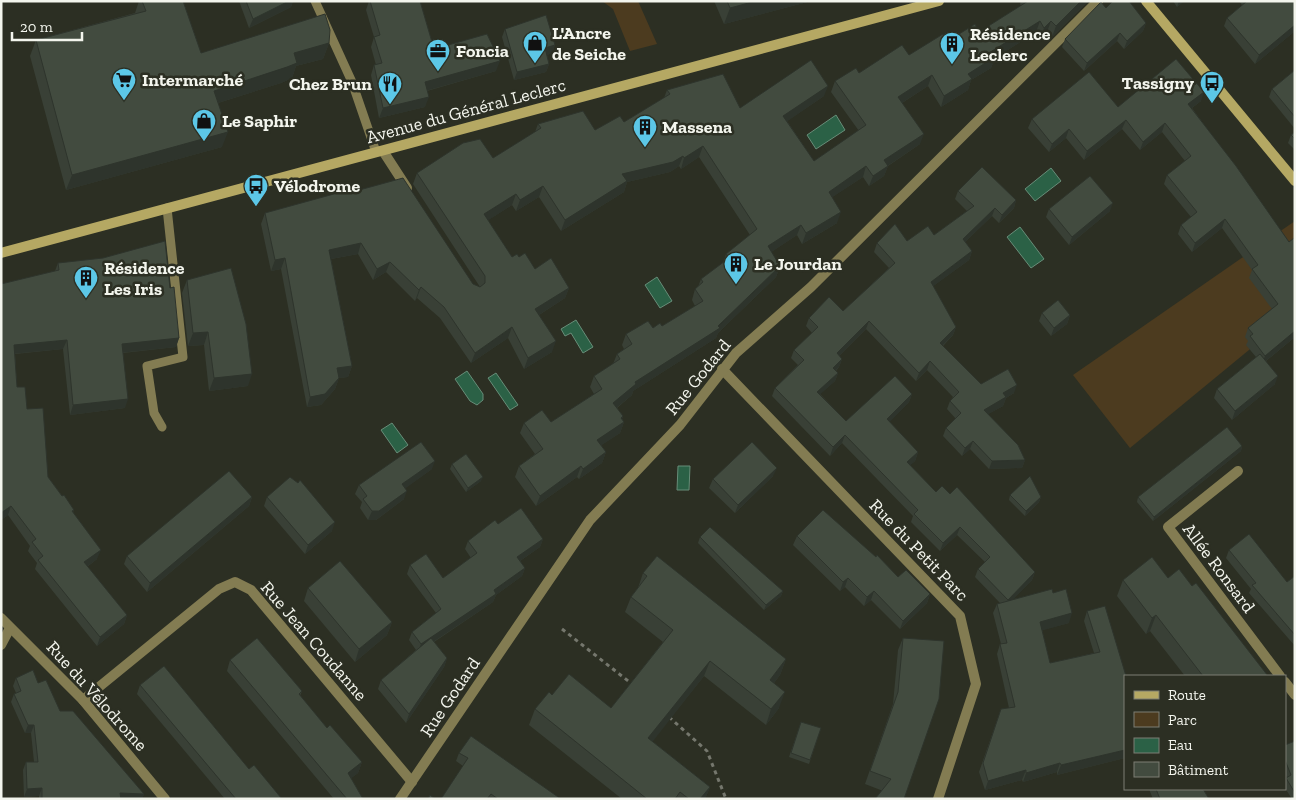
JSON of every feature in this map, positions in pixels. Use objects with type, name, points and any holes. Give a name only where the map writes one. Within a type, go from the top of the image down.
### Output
[{"type":"main road","name":"Avenue du Général Leclerc","points":[[1,253],[940,1]]},
{"type":"main road","points":[[1146,1],[1295,181]]},
{"type":"street","name":"Rue Godard","points":[[400,799],[590,520],[680,425],[722,369],[736,353],[812,286],[1098,1]]},
{"type":"street","points":[[379,151],[415,200]]},
{"type":"street","name":"Rue du Petit Parc","points":[[722,369],[960,616],[976,684],[938,799]]},
{"type":"street","name":"Allée Ronsard","points":[[1238,471],[1168,527],[1279,675]]},
{"type":"street","name":"Rue Jean Coudanne","points":[[83,700],[219,589],[235,582],[251,590],[412,782]]},
{"type":"street","name":"Rue du Vélodrome","points":[[1,618],[83,700],[165,799]]},
{"type":"street","points":[[1,646],[10,628]]},
{"type":"street","points":[[1286,683],[1295,695]]},
{"type":"lane","points":[[315,1],[352,82],[379,151]]},
{"type":"lane","points":[[162,427],[154,412],[148,366],[183,357],[167,208]]},
{"type":"path","points":[[562,628],[638,690]]},
{"type":"path","points":[[666,714],[707,751],[726,799]]},
{"type":"green space","points":[[602,1],[638,1],[657,44],[630,51],[613,9]]},
{"type":"green space","points":[[1295,221],[1295,312],[1130,448],[1073,375]]},
{"type":"water","points":[[836,115],[845,130],[816,149],[807,135]]},
{"type":"water","points":[[1051,168],[1061,181],[1035,201],[1025,189]]},
{"type":"water","points":[[1020,227],[1044,259],[1031,268],[1007,237]]},
{"type":"water","points":[[657,277],[672,301],[660,308],[645,285]]},
{"type":"water","points":[[576,320],[593,347],[583,353],[571,333],[565,336],[561,329]]},
{"type":"water","points":[[467,371],[483,394],[483,400],[477,405],[470,401],[455,379]]},
{"type":"water","points":[[496,373],[518,405],[510,410],[488,378]]},
{"type":"water","points":[[392,423],[408,445],[397,453],[381,430]]},
{"type":"water","points":[[678,466],[690,466],[689,490],[677,490]]},
{"type":"building","name":"Intermarché","points":[[142,1],[183,1],[201,53],[325,14],[330,30],[329,43],[294,53],[297,63],[214,91],[228,132],[72,175],[36,40],[146,11]]},
{"type":"building","points":[[246,1],[289,1],[253,19]]},
{"type":"building","points":[[370,1],[420,1],[434,49],[487,34],[500,61],[425,82],[429,97],[383,108],[374,65],[382,63],[374,37],[380,35]]},
{"type":"building","points":[[727,1],[756,1],[730,8]]},
{"type":"building","points":[[1028,1],[1081,1],[1056,26],[1051,21],[1044,28],[1040,21],[992,51],[995,57],[968,74],[972,79],[944,96],[932,75],[898,97],[924,134],[884,160],[888,166],[873,176],[866,166],[829,192],[841,212],[806,233],[801,225],[768,246],[780,266],[718,326],[720,328],[635,382],[636,384],[613,403],[623,416],[621,418],[624,422],[597,440],[606,452],[583,469],[581,466],[540,496],[519,466],[543,449],[524,423],[542,410],[551,422],[602,389],[594,376],[620,359],[617,354],[632,344],[626,334],[648,321],[653,328],[660,323],[662,326],[703,301],[695,289],[703,282],[701,279],[729,258],[726,254],[757,229],[703,146],[684,158],[683,156],[673,162],[622,174],[627,181],[565,220],[543,186],[520,200],[516,194],[484,214],[512,257],[517,254],[519,257],[525,253],[535,269],[551,258],[569,288],[535,309],[556,341],[528,358],[512,327],[475,353],[444,307],[421,287],[419,290],[390,262],[377,269],[361,243],[329,250],[352,366],[337,368],[339,378],[325,394],[310,397],[285,258],[275,260],[265,213],[352,189],[352,192],[403,178],[473,284],[480,287],[485,283],[485,276],[417,173],[463,143],[480,139],[493,158],[541,128],[538,124],[583,111],[595,130],[620,116],[624,122],[670,94],[667,90],[723,74],[740,108],[811,60],[828,86],[783,116],[814,161],[866,125],[835,81],[856,68],[859,73],[902,45],[909,55],[943,34],[948,41],[975,24],[979,32]]},
{"type":"building","points":[[1113,1],[1129,1],[1146,23],[1127,41],[1120,33],[1087,63],[1065,39],[1101,2],[1106,8]]},
{"type":"building","points":[[1247,1],[1295,1],[1295,25],[1259,55],[1227,18]]},
{"type":"building","points":[[546,15],[555,45],[545,48],[549,64],[517,72],[505,29]]},
{"type":"building","points":[[1176,59],[1204,92],[1188,104],[1236,166],[1289,242],[1295,238],[1295,331],[1265,356],[1250,336],[1253,334],[1248,328],[1278,304],[1252,269],[1258,265],[1225,219],[1195,243],[1181,225],[1197,212],[1167,175],[1191,156],[1165,123],[1143,142],[1126,120],[1087,151],[1069,129],[1052,144],[1032,119],[1089,72],[1118,107]]},
{"type":"building","points":[[1295,70],[1295,117],[1272,89]]},
{"type":"building","points":[[982,167],[1016,200],[1002,215],[995,208],[963,239],[972,251],[931,282],[956,327],[940,343],[981,384],[1008,369],[1017,385],[1003,393],[1006,397],[984,410],[1018,445],[1025,460],[992,461],[973,441],[965,448],[946,428],[961,413],[950,401],[959,392],[930,361],[919,373],[869,321],[837,353],[842,359],[833,368],[838,373],[817,392],[846,421],[895,376],[912,394],[887,419],[918,452],[907,462],[936,492],[942,486],[950,494],[957,487],[1035,572],[1008,600],[978,569],[990,557],[960,527],[943,543],[914,514],[918,510],[845,435],[833,447],[775,388],[804,360],[794,350],[818,327],[809,318],[829,297],[843,311],[895,263],[877,243],[895,224],[907,241],[928,226],[934,235],[974,206],[958,191]]},
{"type":"building","points":[[1090,176],[1113,203],[1072,237],[1049,209]]},
{"type":"building","points":[[165,241],[170,288],[174,287],[179,338],[122,344],[128,399],[73,405],[67,340],[14,345],[17,387],[25,387],[27,409],[43,408],[48,477],[62,496],[64,495],[74,510],[72,511],[101,550],[84,562],[127,615],[100,637],[38,560],[43,556],[32,542],[36,539],[11,506],[1,513],[1,284],[59,270],[58,263],[103,258]]},
{"type":"building","points":[[231,268],[246,324],[252,374],[214,378],[208,332],[193,333],[187,280]]},
{"type":"building","points":[[1058,300],[1070,315],[1054,328],[1042,313]]},
{"type":"building","points":[[1260,354],[1278,376],[1235,411],[1217,389]]},
{"type":"building","points":[[1227,427],[1242,446],[1154,517],[1138,497]]},
{"type":"building","points":[[421,442],[435,461],[402,484],[407,491],[379,511],[372,511],[363,499],[367,496],[359,485]]},
{"type":"building","points":[[752,442],[777,468],[738,505],[713,479]]},
{"type":"building","points":[[466,454],[483,477],[468,488],[452,464]]},
{"type":"building","points":[[229,471],[252,497],[150,583],[127,556]]},
{"type":"building","points":[[1030,476],[1041,497],[1026,511],[1010,495]]},
{"type":"building","points":[[290,477],[298,483],[300,480],[335,522],[308,545],[267,497]]},
{"type":"building","points":[[521,508],[543,539],[517,557],[525,568],[494,590],[496,594],[421,644],[412,632],[441,609],[410,565],[426,554],[443,578],[477,553],[468,541],[495,520],[498,524]]},
{"type":"building","points":[[823,510],[876,557],[877,555],[898,577],[906,570],[930,594],[903,621],[874,591],[867,597],[848,578],[843,582],[797,536]]},
{"type":"building","points":[[710,527],[783,591],[766,605],[700,537]]},
{"type":"building","points":[[1249,534],[1287,582],[1295,576],[1295,635],[1252,585],[1256,583],[1229,550]]},
{"type":"building","points":[[657,556],[786,659],[770,680],[785,692],[771,709],[710,661],[648,738],[710,787],[700,799],[689,799],[680,792],[675,799],[647,799],[535,709],[549,692],[552,695],[569,674],[611,708],[673,630],[631,597],[647,576],[643,573]]},
{"type":"building","points":[[1152,557],[1168,578],[1179,569],[1192,586],[1196,583],[1267,675],[1202,675],[1156,615],[1152,618],[1123,580]]},
{"type":"building","points":[[340,561],[392,622],[359,649],[308,588]]},
{"type":"building","points":[[1052,589],[1053,593],[1066,589],[1072,613],[1040,622],[1050,663],[1100,652],[1087,611],[1105,606],[1126,675],[1124,675],[1124,750],[1061,765],[1060,763],[1026,773],[1026,770],[988,781],[983,763],[1001,709],[1015,707],[1000,644],[1007,643],[997,604]]},
{"type":"building","points":[[257,638],[302,691],[299,694],[327,728],[330,725],[362,762],[348,773],[363,799],[347,799],[230,660]]},
{"type":"building","points":[[431,638],[447,658],[409,714],[381,680]]},
{"type":"building","points":[[903,638],[944,641],[939,699],[904,799],[875,799],[891,779],[870,771],[898,692]]},
{"type":"building","points":[[164,666],[249,769],[254,765],[282,799],[236,799],[140,685]]},
{"type":"building","points":[[33,670],[38,683],[46,680],[60,711],[73,711],[144,794],[120,793],[121,799],[42,799],[42,788],[27,789],[26,762],[38,762],[34,725],[28,725],[14,694],[21,691],[16,678]]},
{"type":"building","points":[[801,722],[821,728],[810,760],[791,753]]},
{"type":"building","points":[[471,736],[561,799],[498,799],[491,794],[487,799],[441,799],[468,758],[459,753]]},
{"type":"building","points":[[1295,741],[1295,793],[1286,778],[1291,775],[1286,762],[1286,745]]},
{"type":"building","points":[[1156,790],[1204,790],[1209,799],[1160,799]]},
{"type":"place","name":"L'Ancre de Seiche","points":[[535,64]]},
{"type":"place","name":"Résidence Leclerc","points":[[952,65]]},
{"type":"place","name":"Foncia","points":[[438,72]]},
{"type":"place","name":"Intermarché","points":[[124,101]]},
{"type":"place","name":"Tassigny","points":[[1212,104]]},
{"type":"place","name":"Chez Brun","points":[[390,105]]},
{"type":"place","name":"Le Saphir","points":[[204,142]]},
{"type":"place","name":"Massena","points":[[645,148]]},
{"type":"place","name":"Vélodrome","points":[[256,207]]},
{"type":"place","name":"Le Jourdan","points":[[736,285]]},
{"type":"place","name":"Résidence Les Iris","points":[[86,299]]}]
